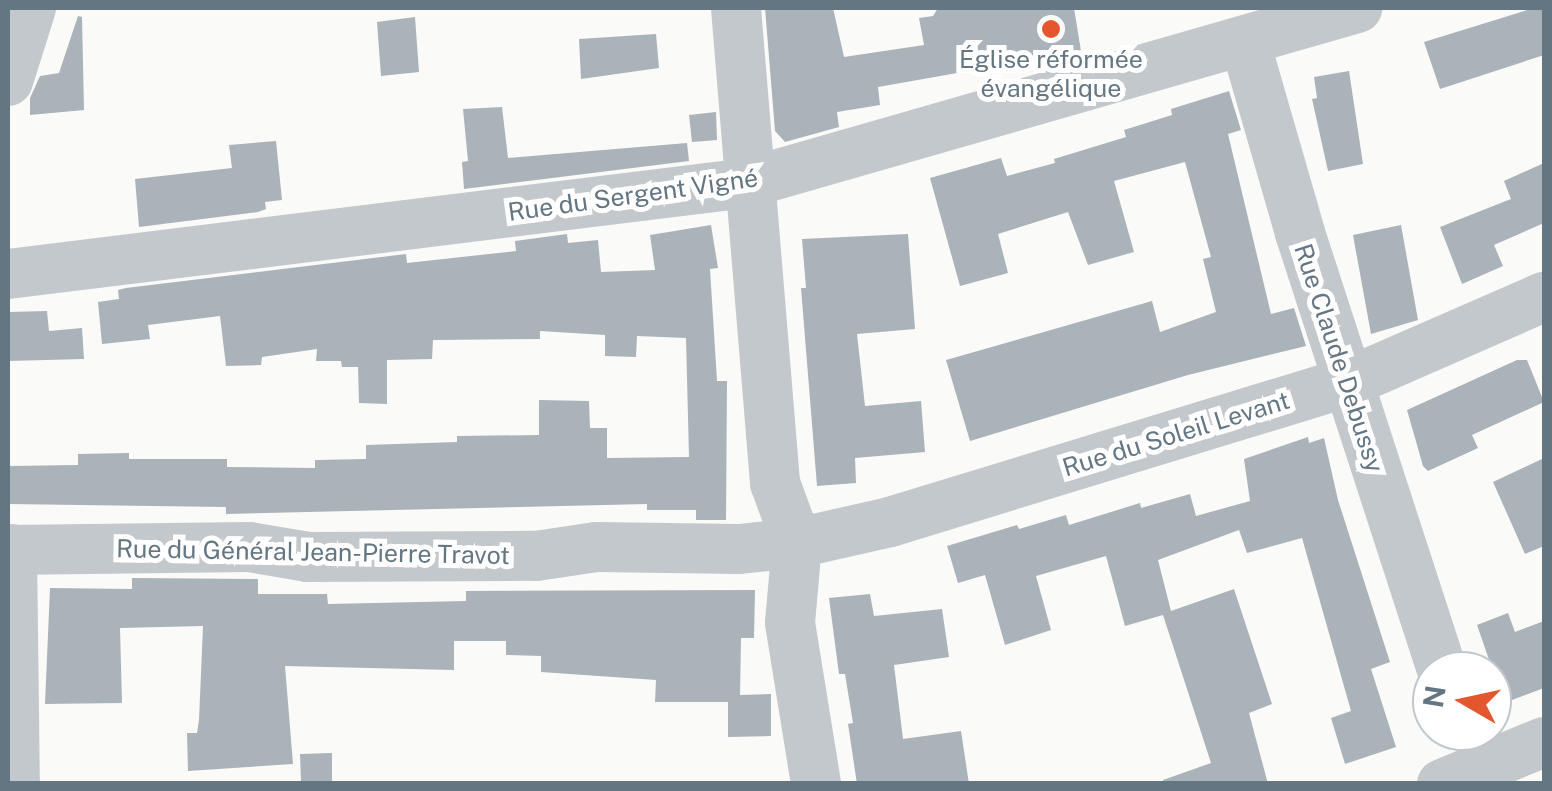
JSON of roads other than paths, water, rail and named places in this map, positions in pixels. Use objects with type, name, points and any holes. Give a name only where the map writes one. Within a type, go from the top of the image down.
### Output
[{"type":"street","points":[[8,81],[31,8]]},
{"type":"street","points":[[736,8],[747,184],[775,482],[797,543],[790,623],[816,784]]},
{"type":"street","name":"Rue du Sergent Vigné","points":[[8,274],[747,184],[1357,8]]},
{"type":"street","name":"Rue Claude Debussy","points":[[1245,42],[1436,651]]},
{"type":"street","name":"Rue du Soleil Levant","points":[[797,543],[890,522],[1349,382],[1544,297]]},
{"type":"street","name":"Rue du Général Jean-Pierre Travot","points":[[10,550],[249,547],[308,557],[536,556],[596,547],[739,549],[797,543]]},
{"type":"street","points":[[10,550],[16,784]]},
{"type":"street","points":[[1460,762],[1544,742]]},
{"type":"place","name":"Église réformée évangélique","points":[[1051,29]]}]
